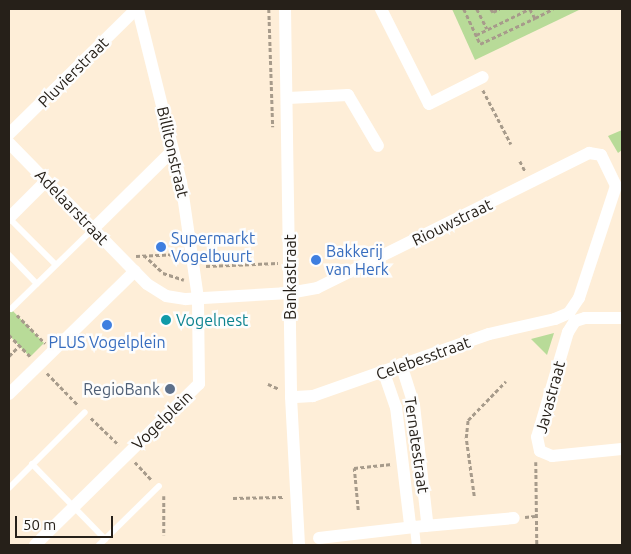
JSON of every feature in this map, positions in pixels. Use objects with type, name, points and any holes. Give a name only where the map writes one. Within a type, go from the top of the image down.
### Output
[{"type":"street","name":"Pluvierstraat","points":[[9,134],[137,9]]},
{"type":"street","name":"Billitonstraat","points":[[137,9],[173,150],[198,298]]},
{"type":"street","name":"Bankastraat","points":[[285,9],[288,98],[291,396],[299,545]]},
{"type":"street","points":[[381,9],[429,104],[480,78]]},
{"type":"street","points":[[288,98],[348,94],[378,146]]},
{"type":"street","name":"Adelaarstraat","points":[[9,143],[131,268]]},
{"type":"street","points":[[93,229],[173,150]]},
{"type":"street","name":"Riouwstraat","points":[[289,293],[317,288],[588,152],[601,155],[616,186],[579,298],[569,313],[555,319]]},
{"type":"street","points":[[9,218],[46,181]]},
{"type":"street","points":[[9,394],[92,312],[131,268],[151,287],[166,296],[198,298],[289,293]]},
{"type":"street","name":"Vogelplein","points":[[35,545],[199,384],[198,298]]},
{"type":"street","name":"Javastraat","points":[[540,451],[537,437],[568,332],[575,321],[585,318],[622,318]]},
{"type":"street","name":"Celebesstraat","points":[[291,396],[313,396],[384,373],[401,364],[489,334],[555,319]]},
{"type":"street","name":"Ternatestraat","points":[[384,373],[396,407],[410,524],[419,527],[427,522],[414,405],[401,364]]},
{"type":"street","points":[[540,451],[552,456],[622,449]]},
{"type":"street","points":[[318,538],[514,518]]},
{"type":"street","points":[[416,545],[419,527]]},
{"type":"lane","points":[[9,218],[56,265]]},
{"type":"lane","points":[[11,309],[93,229]]},
{"type":"lane","points":[[9,255],[37,284]]},
{"type":"lane","points":[[9,488],[85,412]]},
{"type":"lane","points":[[32,464],[105,539]]},
{"type":"lane","points":[[99,545],[158,486]]},
{"type":"path","points":[[464,9],[480,44],[553,9]]},
{"type":"path","points":[[477,9],[487,29]]},
{"type":"path","points":[[491,9],[493,12],[499,9]]},
{"type":"path","points":[[476,35],[530,9],[535,18]]},
{"type":"path","points":[[480,78],[511,144]]},
{"type":"path","points":[[144,255],[163,273],[177,280],[196,280]]},
{"type":"path","points":[[131,268],[135,256],[144,255],[193,260],[282,263]]},
{"type":"path","points":[[11,309],[53,351]]},
{"type":"path","points":[[9,335],[164,492],[164,535]]},
{"type":"path","points":[[9,356],[19,346]]},
{"type":"path","points":[[474,496],[466,438],[468,420],[506,381]]},
{"type":"path","name":"Javastraat","points":[[537,545],[534,486],[540,451]]},
{"type":"path","points":[[358,510],[354,468],[403,462]]},
{"type":"path","points":[[233,498],[296,497]]},
{"type":"green space","points":[[452,9],[581,9],[475,60]]},
{"type":"green space","points":[[622,130],[622,150],[618,153],[608,136]]},
{"type":"green space","points":[[9,307],[44,343],[30,357],[9,335]]},
{"type":"green space","points":[[554,333],[547,355],[531,339]]},
{"type":"place","name":"Supermarkt Vogelbuurt","points":[[161,247]]},
{"type":"place","name":"Bakkerij van Herk","points":[[316,260]]},
{"type":"place","name":"Vogelnest","points":[[166,320]]},
{"type":"place","name":"PLUS Vogelplein","points":[[107,325]]},
{"type":"place","name":"RegioBank","points":[[170,389]]}]
